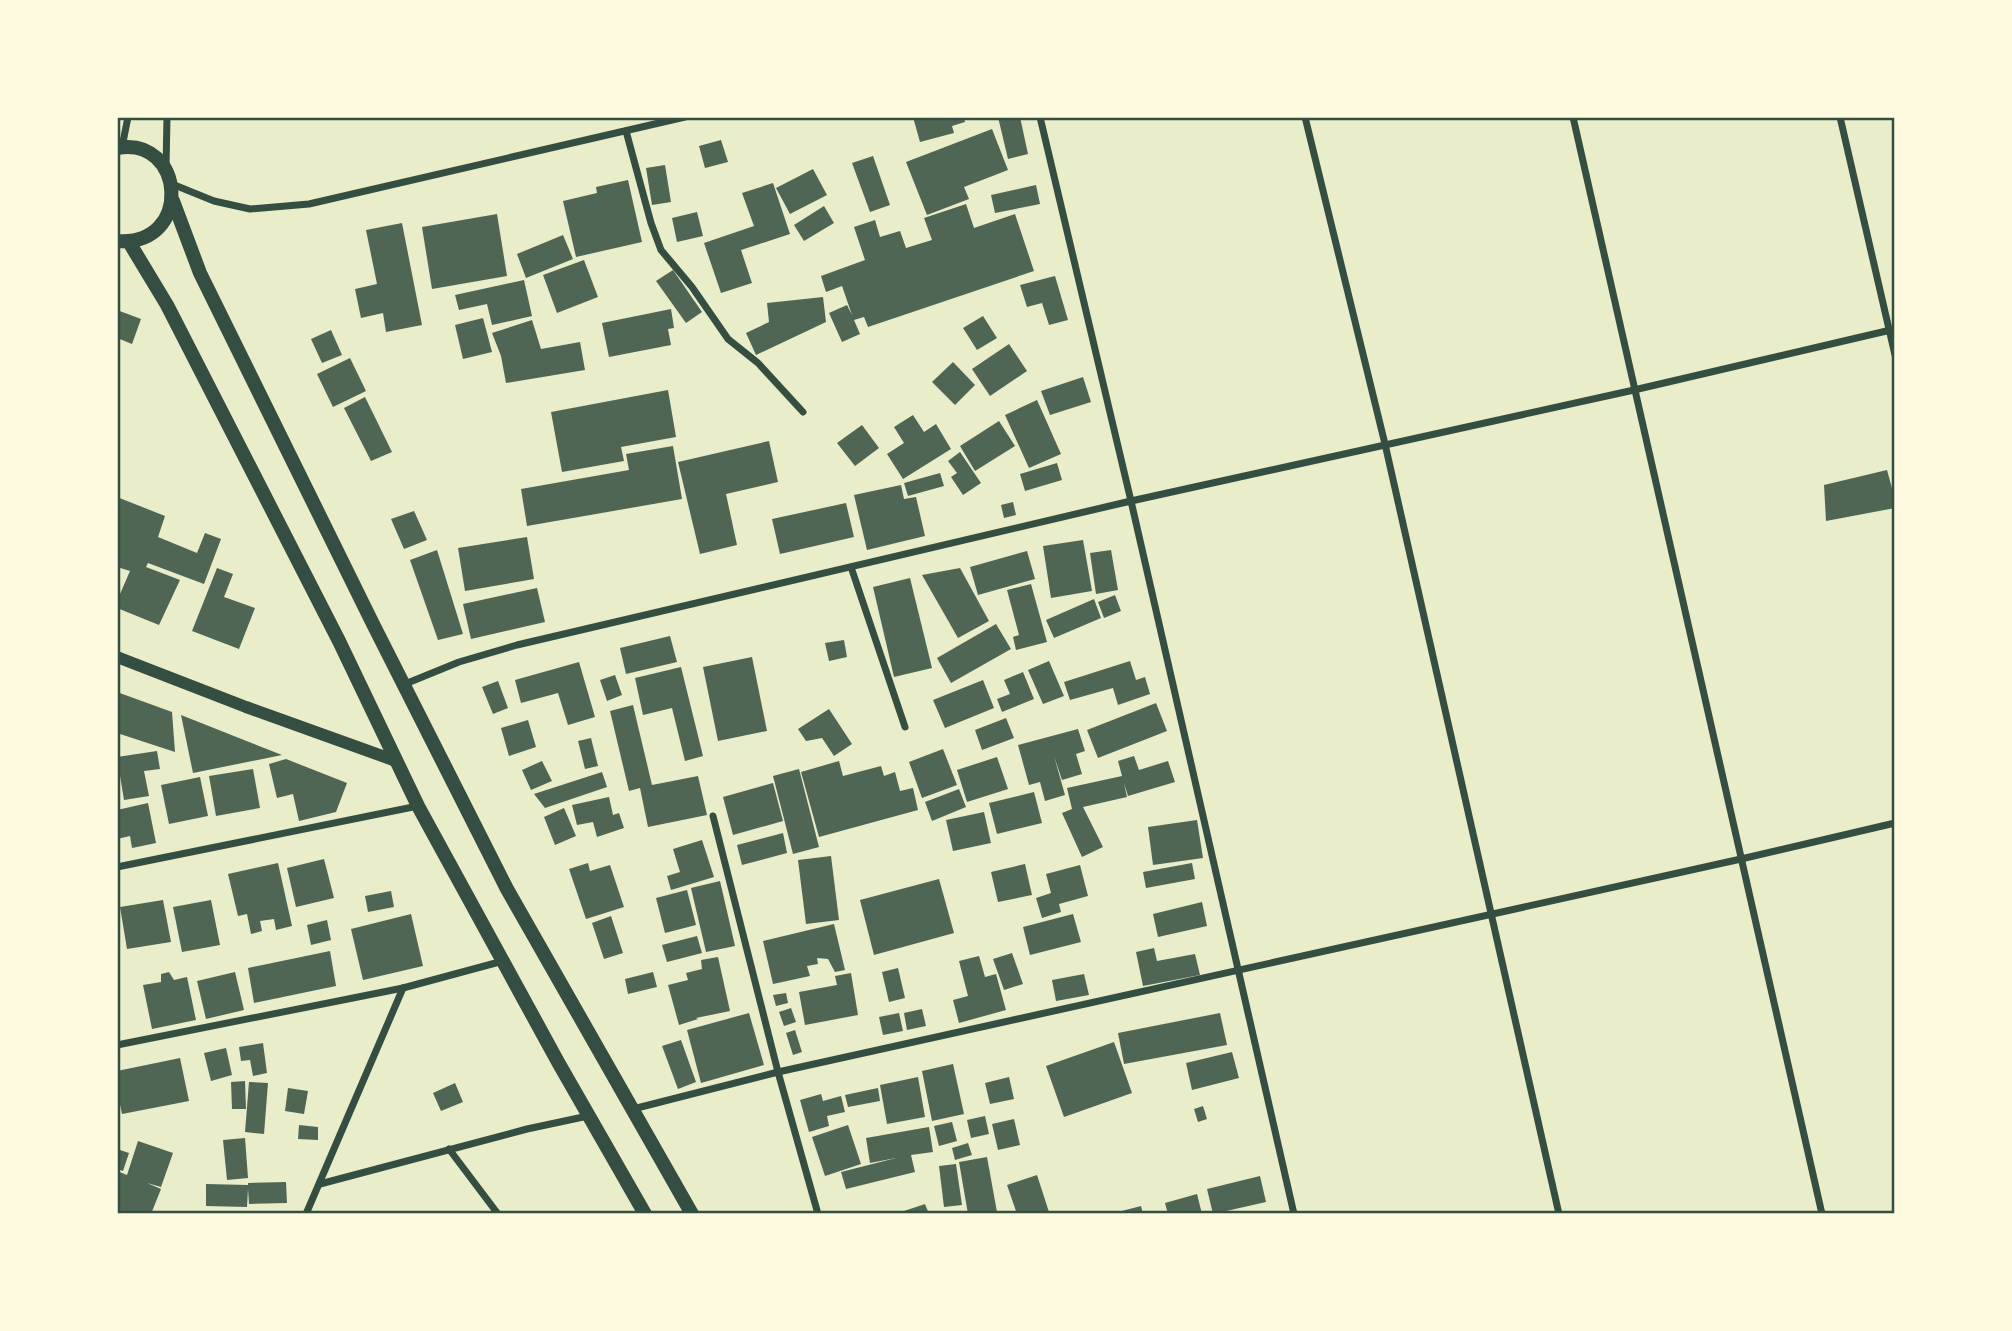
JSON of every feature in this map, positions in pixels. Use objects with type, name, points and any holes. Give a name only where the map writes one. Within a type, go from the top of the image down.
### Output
[{"type":"main road","points":[[119,147],[139,148],[154,156],[166,169],[172,184],[173,201],[200,273],[373,624],[507,889],[692,1214]]},
{"type":"main road","points":[[173,201],[158,229],[144,238],[123,241],[173,317],[339,641],[418,806],[645,1214]]},
{"type":"street","points":[[119,147],[128,117]]},
{"type":"street","points":[[166,169],[167,117]]},
{"type":"street","points":[[172,184],[214,201],[250,209],[309,204],[685,117]]},
{"type":"street","points":[[1040,117],[1131,500],[1294,1214]]},
{"type":"street","points":[[1305,117],[1385,444],[1559,1214]]},
{"type":"street","points":[[1573,117],[1822,1214]]},
{"type":"street","points":[[1840,117],[1892,329],[1895,355]]},
{"type":"street","points":[[626,131],[661,250],[692,287],[728,339],[758,363],[803,412]]},
{"type":"street","points":[[405,684],[459,662],[517,645],[1131,500],[1634,390],[1892,329]]},
{"type":"street","points":[[851,567],[905,727]]},
{"type":"street","points":[[117,657],[246,708],[396,761]]},
{"type":"street","points":[[117,867],[418,806]]},
{"type":"street","points":[[713,816],[778,1072],[818,1214]]},
{"type":"street","points":[[632,1110],[778,1072],[1895,823]]},
{"type":"street","points":[[117,1045],[403,988],[504,961]]},
{"type":"street","points":[[306,1214],[403,988]]},
{"type":"street","points":[[320,1184],[449,1149],[589,1116]]},
{"type":"street","points":[[449,1149],[498,1214]]},
{"type":"building","points":[[913,117],[964,117],[965,122],[952,126],[954,133],[920,142]]},
{"type":"building","points":[[998,117],[1020,117],[1028,154],[1008,159]]},
{"type":"building","points":[[992,129],[1008,170],[964,187],[969,199],[927,215],[906,162]]},
{"type":"building","points":[[721,140],[728,162],[705,168],[699,146]]},
{"type":"building","points":[[873,156],[890,205],[870,212],[852,163]]},
{"type":"building","points":[[665,165],[671,202],[652,205],[646,168]]},
{"type":"building","points":[[813,169],[827,195],[790,214],[776,188]]},
{"type":"building","points":[[628,180],[642,242],[576,257],[563,201],[597,193],[596,187]]},
{"type":"building","points":[[773,183],[790,234],[741,250],[752,283],[721,293],[704,243],[754,226],[742,193]]},
{"type":"building","points":[[1036,185],[1040,204],[995,213],[991,195]]},
{"type":"building","points":[[966,204],[974,228],[1015,214],[1034,271],[868,327],[864,317],[854,320],[860,334],[842,342],[829,313],[847,305],[852,315],[842,286],[826,292],[821,276],[865,260],[854,227],[875,220],[880,237],[900,231],[906,248],[932,240],[924,218]]},
{"type":"building","points":[[824,206],[834,223],[804,241],[794,225]]},
{"type":"building","points":[[697,212],[703,236],[677,242],[672,218]]},
{"type":"building","points":[[497,214],[507,276],[432,289],[422,227]]},
{"type":"building","points":[[402,223],[422,325],[386,332],[383,313],[361,318],[355,289],[377,284],[366,230]]},
{"type":"building","points":[[563,235],[573,259],[526,278],[517,254]]},
{"type":"building","points":[[584,260],[598,297],[557,313],[543,275]]},
{"type":"building","points":[[673,270],[702,312],[686,323],[656,281]]},
{"type":"building","points":[[1055,276],[1068,320],[1049,325],[1042,303],[1027,307],[1020,285]]},
{"type":"building","points":[[524,280],[532,316],[492,325],[487,304],[459,310],[455,295]]},
{"type":"building","points":[[823,297],[826,322],[756,355],[746,333],[769,322],[767,303]]},
{"type":"building","points":[[671,309],[674,328],[668,329],[671,345],[609,357],[602,323]]},
{"type":"building","points":[[117,310],[141,319],[132,344],[117,338]]},
{"type":"building","points":[[983,316],[997,338],[977,350],[963,328]]},
{"type":"building","points":[[483,318],[492,352],[463,359],[455,325]]},
{"type":"building","points":[[532,320],[541,349],[580,342],[585,370],[506,383],[501,356],[492,333]]},
{"type":"building","points":[[331,330],[342,355],[322,363],[311,339]]},
{"type":"building","points":[[1009,344],[1027,371],[990,396],[972,369]]},
{"type":"building","points":[[350,358],[366,391],[333,407],[317,374]]},
{"type":"building","points":[[953,362],[975,385],[955,405],[932,382]]},
{"type":"building","points":[[1083,377],[1091,402],[1050,415],[1041,391]]},
{"type":"building","points":[[668,390],[676,437],[621,447],[624,461],[562,472],[551,412]]},
{"type":"building","points":[[365,397],[392,452],[371,461],[344,408]]},
{"type":"building","points":[[1037,400],[1061,454],[1029,468],[1005,415]]},
{"type":"building","points":[[913,415],[924,432],[936,424],[951,449],[903,479],[887,454],[904,443],[894,427]]},
{"type":"building","points":[[999,421],[1015,446],[975,471],[960,446]]},
{"type":"building","points":[[862,425],[879,448],[855,466],[837,443]]},
{"type":"building","points":[[769,441],[778,482],[726,494],[737,545],[700,554],[678,462]]},
{"type":"building","points":[[673,446],[682,499],[527,526],[521,489],[629,470],[626,454]]},
{"type":"building","points":[[960,452],[981,483],[963,495],[951,477],[957,473],[948,461]]},
{"type":"building","points":[[1057,463],[1062,480],[1025,491],[1020,474]]},
{"type":"building","points":[[1887,470],[1895,508],[1826,521],[1824,485]]},
{"type":"building","points":[[940,473],[944,486],[908,496],[904,483]]},
{"type":"building","points":[[901,485],[904,499],[916,497],[925,536],[867,550],[854,495]]},
{"type":"building","points":[[117,497],[165,516],[158,537],[197,553],[205,533],[221,539],[204,584],[148,563],[146,567],[180,580],[159,625],[117,608],[117,601],[130,571],[117,567]]},
{"type":"building","points":[[1013,502],[1016,515],[1004,518],[1001,505]]},
{"type":"building","points":[[846,503],[854,537],[780,554],[772,519]]},
{"type":"building","points":[[414,511],[427,540],[404,549],[391,519]]},
{"type":"building","points":[[527,537],[534,579],[465,591],[458,548]]},
{"type":"building","points":[[1083,540],[1092,591],[1051,598],[1043,546]]},
{"type":"building","points":[[437,550],[463,634],[438,640],[410,560]]},
{"type":"building","points":[[1111,550],[1118,590],[1096,594],[1090,553]]},
{"type":"building","points":[[1027,551],[1035,579],[978,595],[970,567]]},
{"type":"building","points":[[217,568],[233,574],[224,597],[255,608],[239,649],[192,631]]},
{"type":"building","points":[[960,568],[989,621],[958,638],[922,575]]},
{"type":"building","points":[[910,578],[932,668],[894,677],[873,587]]},
{"type":"building","points":[[1031,584],[1047,642],[1016,650],[1013,637],[1019,635],[1007,590]]},
{"type":"building","points":[[537,588],[545,622],[471,639],[463,604]]},
{"type":"building","points":[[1115,595],[1121,611],[1104,618],[1098,602]]},
{"type":"building","points":[[1094,599],[1101,618],[1054,638],[1046,620]]},
{"type":"building","points":[[996,624],[1011,649],[951,683],[937,658]]},
{"type":"building","points":[[670,636],[677,662],[626,674],[620,648]]},
{"type":"building","points":[[844,640],[847,657],[829,661],[825,643]]},
{"type":"building","points":[[752,657],[767,731],[718,741],[703,667]]},
{"type":"building","points":[[1049,661],[1064,696],[1043,704],[1028,670]]},
{"type":"building","points":[[1130,661],[1136,680],[1145,677],[1150,694],[1118,705],[1113,688],[1070,700],[1064,682]]},
{"type":"building","points":[[579,662],[595,717],[568,725],[558,693],[521,703],[515,680]]},
{"type":"building","points":[[681,667],[703,756],[685,761],[672,708],[643,715],[635,678]]},
{"type":"building","points":[[1023,672],[1034,699],[1002,712],[997,699],[1010,694],[1004,680]]},
{"type":"building","points":[[615,675],[622,695],[607,701],[600,680]]},
{"type":"building","points":[[983,680],[994,708],[945,728],[933,700]]},
{"type":"building","points":[[498,681],[508,708],[493,714],[482,687]]},
{"type":"building","points":[[117,692],[172,712],[175,752],[117,733]]},
{"type":"building","points":[[1156,703],[1167,731],[1098,758],[1087,730]]},
{"type":"building","points":[[633,705],[652,785],[698,776],[707,815],[648,827],[640,788],[629,791],[610,711]]},
{"type":"building","points":[[829,709],[852,744],[834,756],[822,738],[806,741],[798,729]]},
{"type":"building","points":[[181,715],[282,755],[193,773]]},
{"type":"building","points":[[1006,718],[1014,738],[982,750],[975,730]]},
{"type":"building","points":[[528,720],[536,747],[509,756],[501,728]]},
{"type":"building","points":[[1078,729],[1085,751],[1076,754],[1082,774],[1062,780],[1054,756],[1065,795],[1045,801],[1040,782],[1029,785],[1018,745]]},
{"type":"building","points":[[591,738],[598,766],[585,769],[578,741]]},
{"type":"building","points":[[943,749],[957,785],[922,798],[909,762]]},
{"type":"building","points":[[157,751],[160,769],[144,771],[149,796],[124,800],[117,757]]},
{"type":"building","points":[[1134,756],[1139,770],[1168,761],[1175,782],[1128,796],[1124,783],[1127,797],[1083,807],[1103,847],[1082,857],[1062,813],[1072,809],[1067,788],[1122,776],[1118,761]]},
{"type":"building","points":[[997,757],[1008,789],[967,802],[957,770]]},
{"type":"building","points":[[286,759],[347,783],[336,812],[299,821],[293,794],[277,798],[269,764]]},
{"type":"building","points":[[542,761],[552,781],[531,790],[522,770]]},
{"type":"building","points":[[839,761],[843,776],[881,766],[884,776],[895,772],[900,791],[913,788],[918,810],[819,837],[801,772]]},
{"type":"building","points":[[253,769],[260,808],[216,816],[209,776]]},
{"type":"building","points":[[799,769],[819,847],[793,854],[773,776]]},
{"type":"building","points":[[602,772],[607,787],[545,808],[534,794]]},
{"type":"building","points":[[200,777],[208,816],[169,824],[161,785]]},
{"type":"building","points":[[773,783],[783,821],[733,835],[723,797]]},
{"type":"building","points":[[959,789],[966,807],[932,821],[925,802]]},
{"type":"building","points":[[1034,792],[1042,823],[997,834],[989,803]]},
{"type":"building","points":[[609,797],[613,815],[619,813],[624,828],[597,837],[593,822],[577,825],[572,805]]},
{"type":"building","points":[[148,803],[156,843],[132,848],[130,836],[117,839],[117,810]]},
{"type":"building","points":[[564,808],[576,836],[555,845],[544,817]]},
{"type":"building","points":[[984,812],[991,843],[953,851],[946,820]]},
{"type":"building","points":[[1197,820],[1203,858],[1153,865],[1148,827]]},
{"type":"building","points":[[783,833],[787,853],[742,865],[737,845]]},
{"type":"building","points":[[702,840],[714,877],[671,890],[667,876],[680,872],[673,849]]},
{"type":"building","points":[[831,856],[839,920],[806,924],[798,860]]},
{"type":"building","points":[[324,859],[334,898],[296,907],[287,868]]},
{"type":"building","points":[[278,863],[292,926],[276,930],[274,919],[260,921],[262,931],[251,934],[247,914],[238,916],[228,874]]},
{"type":"building","points":[[588,863],[590,871],[610,865],[624,907],[586,919],[569,869]]},
{"type":"building","points":[[1192,863],[1195,879],[1146,888],[1143,872]]},
{"type":"building","points":[[1025,864],[1032,895],[998,902],[991,872]]},
{"type":"building","points":[[1080,865],[1088,896],[1059,904],[1061,912],[1042,918],[1036,898],[1051,893],[1046,874]]},
{"type":"building","points":[[939,879],[954,933],[874,955],[860,900]]},
{"type":"building","points":[[720,881],[735,946],[706,952],[691,888]]},
{"type":"building","points":[[687,890],[696,925],[665,933],[656,898]]},
{"type":"building","points":[[391,891],[394,907],[368,912],[365,896]]},
{"type":"building","points":[[163,900],[171,942],[127,949],[120,907]]},
{"type":"building","points":[[211,900],[220,945],[182,952],[173,907]]},
{"type":"building","points":[[1202,902],[1207,926],[1158,937],[1153,914]]},
{"type":"building","points":[[411,914],[423,966],[363,980],[351,929]]},
{"type":"building","points":[[1073,914],[1081,942],[1030,955],[1023,927]]},
{"type":"building","points":[[611,916],[623,953],[604,959],[592,923]]},
{"type":"building","points":[[327,920],[331,940],[311,945],[307,925]]},
{"type":"building","points":[[834,924],[845,970],[835,972],[828,959],[817,958],[818,964],[807,966],[810,976],[773,984],[763,941]]},
{"type":"building","points":[[697,936],[702,953],[667,962],[662,945]]},
{"type":"building","points":[[1154,948],[1157,961],[1195,954],[1200,975],[1143,986],[1136,952]]},
{"type":"building","points":[[330,951],[336,986],[254,1003],[248,968]]},
{"type":"building","points":[[1012,953],[1023,984],[1004,990],[993,959]]},
{"type":"building","points":[[979,956],[985,977],[996,974],[1006,1010],[959,1023],[953,1000],[968,996],[959,961]]},
{"type":"building","points":[[718,957],[730,1011],[696,1018],[698,1019],[679,1025],[668,985],[688,980],[686,973],[702,969],[701,960]]},
{"type":"building","points":[[898,968],[905,998],[889,1002],[882,972]]},
{"type":"building","points":[[169,972],[174,980],[187,977],[196,1020],[152,1029],[143,985],[161,982],[161,974]]},
{"type":"building","points":[[235,972],[244,1010],[206,1019],[197,981]]},
{"type":"building","points":[[653,972],[657,987],[628,994],[625,979]]},
{"type":"building","points":[[851,973],[858,1015],[805,1025],[799,992],[837,985],[835,976]]},
{"type":"building","points":[[1084,974],[1089,995],[1056,1001],[1052,980]]},
{"type":"building","points":[[786,993],[788,1003],[776,1006],[773,995]]},
{"type":"building","points":[[791,1008],[796,1022],[784,1026],[779,1012]]},
{"type":"building","points":[[922,1009],[926,1026],[907,1030],[904,1013]]},
{"type":"building","points":[[749,1013],[764,1065],[701,1083],[687,1030]]},
{"type":"building","points":[[899,1013],[903,1031],[883,1035],[879,1017]]},
{"type":"building","points":[[1220,1013],[1227,1045],[1124,1064],[1118,1033]]},
{"type":"building","points":[[795,1030],[802,1052],[793,1055],[786,1033]]},
{"type":"building","points":[[681,1040],[696,1082],[678,1089],[662,1046]]},
{"type":"building","points":[[1114,1042],[1132,1093],[1064,1117],[1046,1066]]},
{"type":"building","points":[[263,1043],[267,1073],[253,1076],[250,1060],[241,1061],[239,1047]]},
{"type":"building","points":[[226,1048],[232,1075],[211,1081],[204,1053]]},
{"type":"building","points":[[1232,1052],[1239,1078],[1192,1090],[1186,1063]]},
{"type":"building","points":[[180,1058],[189,1101],[122,1114],[117,1090],[117,1071]]},
{"type":"building","points":[[953,1064],[964,1114],[932,1121],[922,1071]]},
{"type":"building","points":[[918,1077],[925,1117],[887,1124],[880,1085]]},
{"type":"building","points":[[1009,1077],[1014,1099],[990,1104],[985,1083]]},
{"type":"building","points":[[245,1081],[246,1109],[232,1109],[231,1082]]},
{"type":"building","points":[[249,1082],[268,1083],[264,1134],[245,1132]]},
{"type":"building","points":[[455,1083],[463,1102],[441,1111],[433,1093]]},
{"type":"building","points":[[288,1088],[308,1091],[304,1114],[285,1111]]},
{"type":"building","points":[[878,1088],[880,1101],[848,1107],[845,1095]]},
{"type":"building","points":[[821,1094],[823,1101],[841,1096],[845,1112],[827,1116],[829,1126],[809,1132],[800,1100]]},
{"type":"building","points":[[1203,1106],[1207,1119],[1198,1122],[1194,1109]]},
{"type":"building","points":[[985,1116],[989,1134],[971,1138],[967,1120]]},
{"type":"building","points":[[1014,1119],[1020,1145],[998,1150],[992,1124]]},
{"type":"building","points":[[952,1122],[957,1141],[939,1146],[934,1126]]},
{"type":"building","points":[[299,1125],[318,1127],[318,1140],[298,1139]]},
{"type":"building","points":[[848,1125],[861,1164],[825,1176],[812,1137]]},
{"type":"building","points":[[929,1127],[933,1152],[911,1155],[915,1172],[846,1189],[841,1172],[896,1158],[870,1163],[866,1138]]},
{"type":"building","points":[[245,1138],[248,1178],[227,1180],[223,1140]]},
{"type":"building","points":[[138,1141],[173,1153],[161,1187],[147,1183],[161,1189],[151,1214],[125,1214],[117,1210],[117,1171],[127,1175]]},
{"type":"building","points":[[968,1143],[972,1155],[955,1160],[952,1148]]},
{"type":"building","points":[[117,1149],[129,1153],[123,1171],[117,1169]]},
{"type":"building","points":[[987,1157],[997,1212],[968,1214],[959,1162]]},
{"type":"building","points":[[956,1164],[962,1205],[944,1207],[939,1166]]},
{"type":"building","points":[[1037,1175],[1049,1212],[1017,1214],[1007,1185]]},
{"type":"building","points":[[1260,1176],[1266,1202],[1213,1214],[1207,1189]]},
{"type":"building","points":[[286,1182],[287,1203],[249,1204],[248,1189],[247,1207],[206,1206],[206,1184]]},
{"type":"building","points":[[1197,1194],[1202,1214],[1168,1214],[1165,1203]]},
{"type":"building","points":[[925,1204],[929,1214],[898,1214],[898,1213]]},
{"type":"building","points":[[1141,1206],[1143,1214],[1114,1214],[1114,1213]]}]
